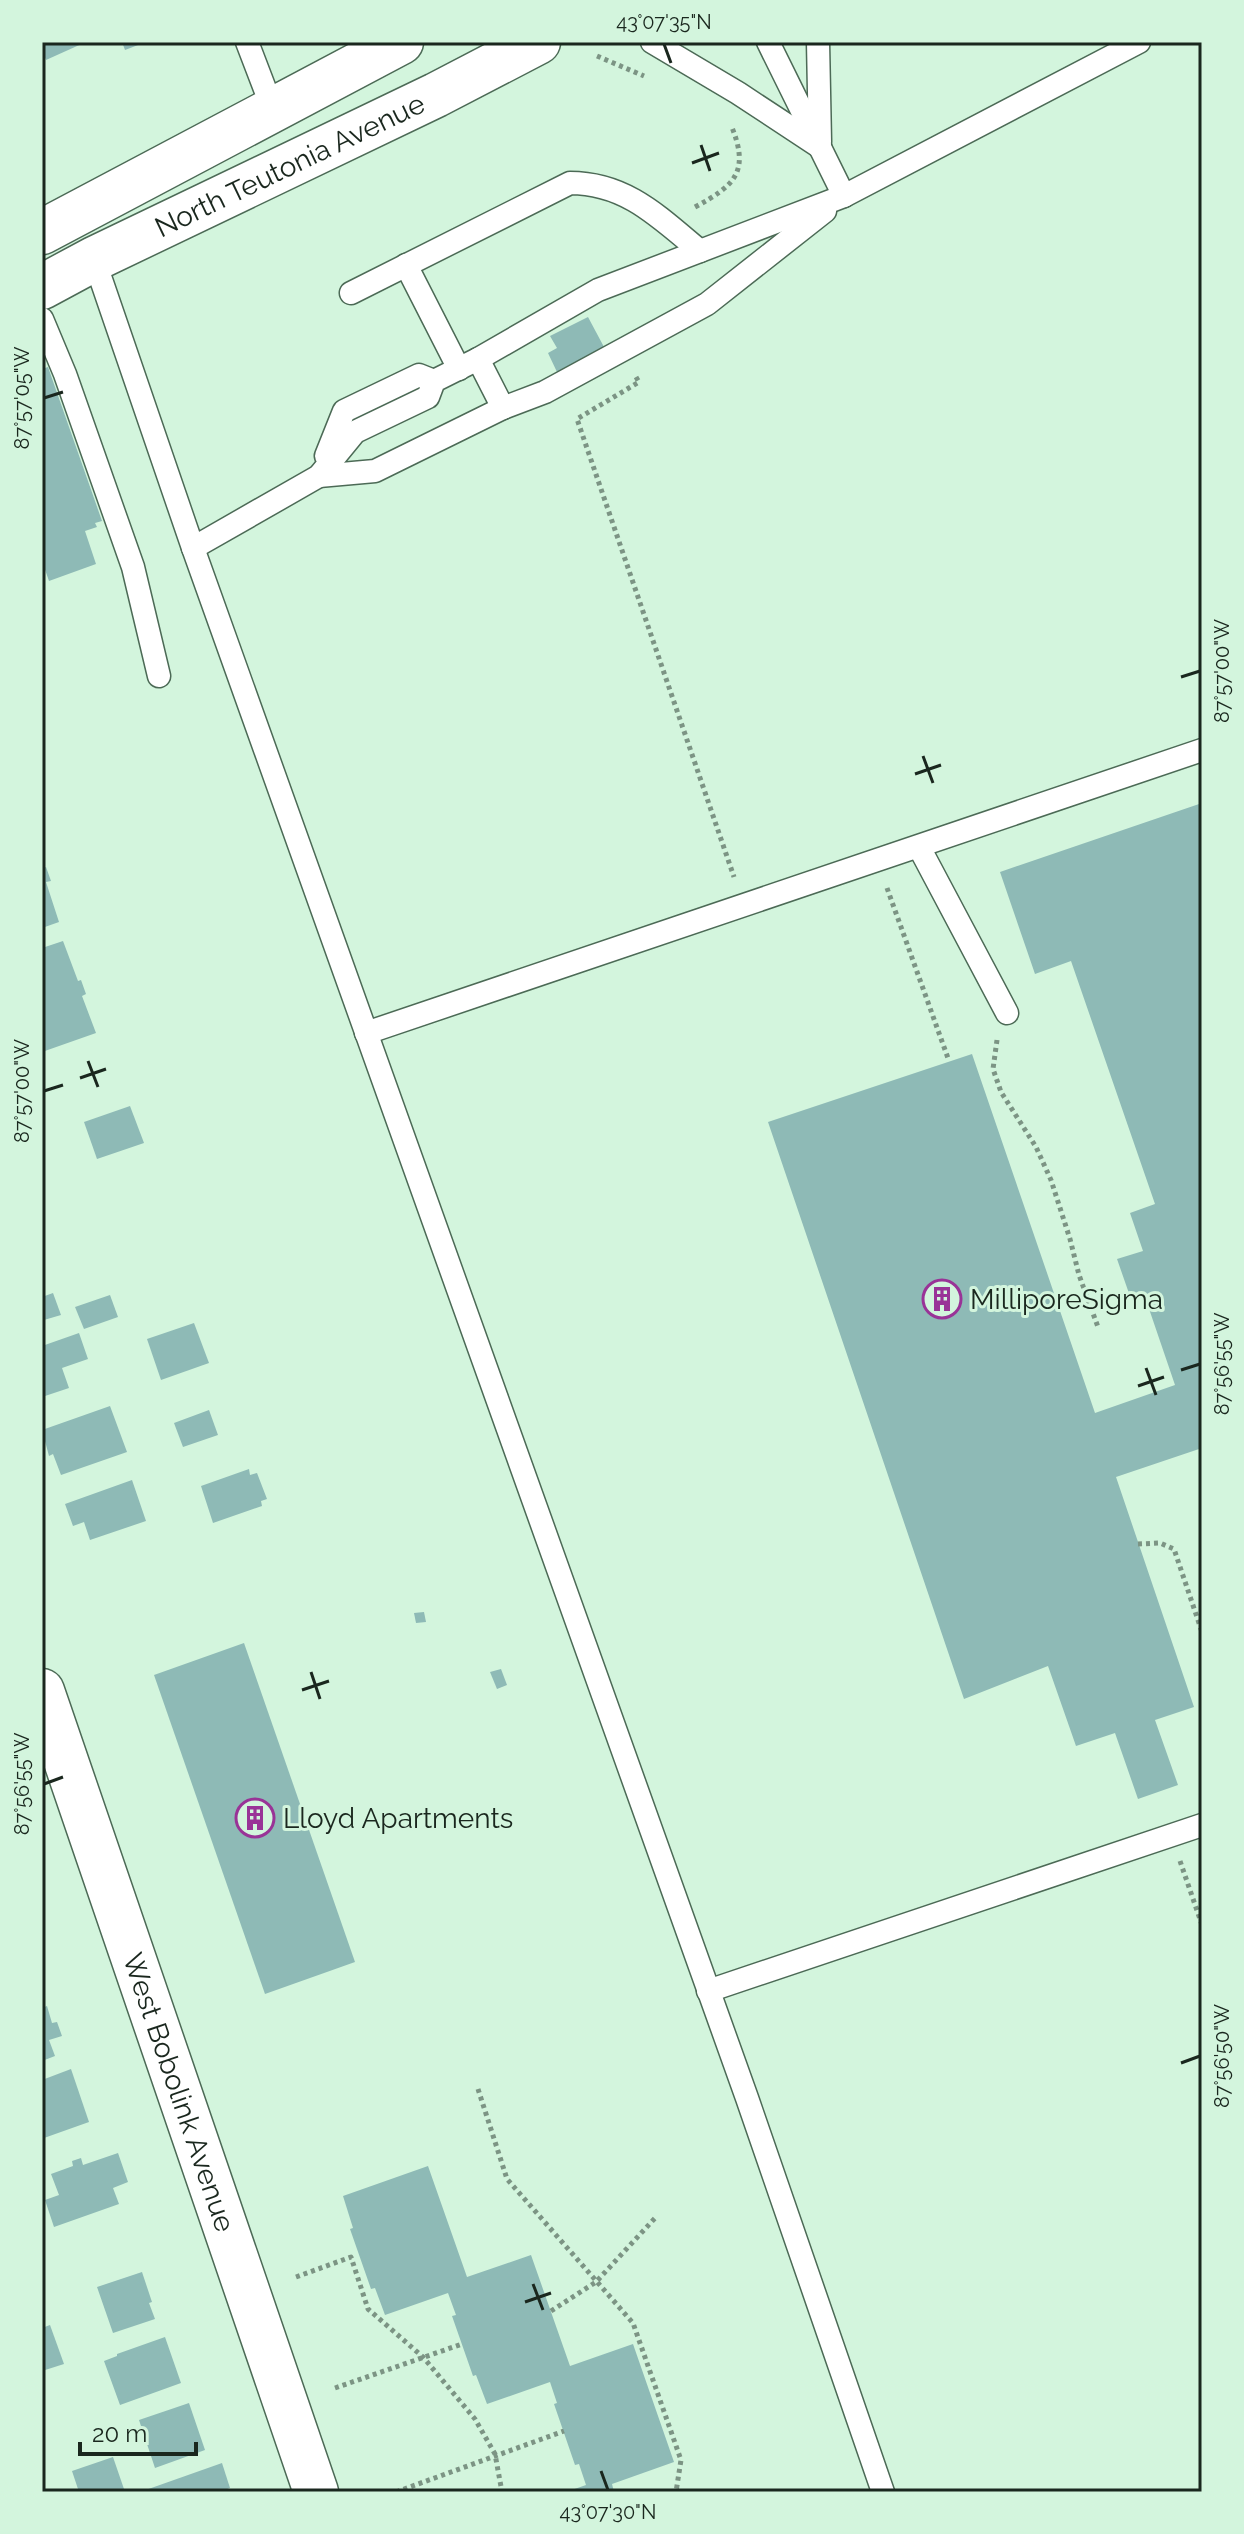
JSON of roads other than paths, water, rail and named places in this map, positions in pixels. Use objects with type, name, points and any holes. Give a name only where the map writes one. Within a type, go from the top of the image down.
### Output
[{"type":"main road","name":"North Teutonia Avenue","points":[[42,232],[401,42]]},
{"type":"main road","name":"North Teutonia Avenue","points":[[42,287],[94,259],[422,102],[538,42]]},
{"type":"main road","name":"West Bobolink Avenue","points":[[42,1691],[60,1796],[316,2492]]},
{"type":"lane","points":[[247,42],[273,110]]},
{"type":"lane","points":[[652,42],[820,147]]},
{"type":"lane","points":[[768,42],[844,196]]},
{"type":"lane","points":[[818,42],[820,147]]},
{"type":"lane","points":[[193,548],[319,476],[355,432],[428,397],[434,381],[598,290],[844,196],[1139,42]]},
{"type":"lane","points":[[351,293],[570,183],[593,183],[617,191],[645,206],[700,251]]},
{"type":"lane","points":[[319,476],[375,471],[503,408],[545,392],[622,352],[707,304],[844,196]]},
{"type":"lane","points":[[94,259],[193,548],[708,1991],[883,2492]]},
{"type":"lane","points":[[406,265],[468,364],[503,408]]},
{"type":"lane","points":[[42,319],[65,374],[133,567],[159,676]]},
{"type":"lane","points":[[366,1033],[1202,750]]},
{"type":"lane","points":[[919,847],[1007,1013]]},
{"type":"lane","points":[[708,1991],[1202,1825]]},
{"type":"place","name":"MilliporeSigma","points":[[942,1299]]},
{"type":"place","name":"Lloyd Apartments","points":[[255,1818]]}]
